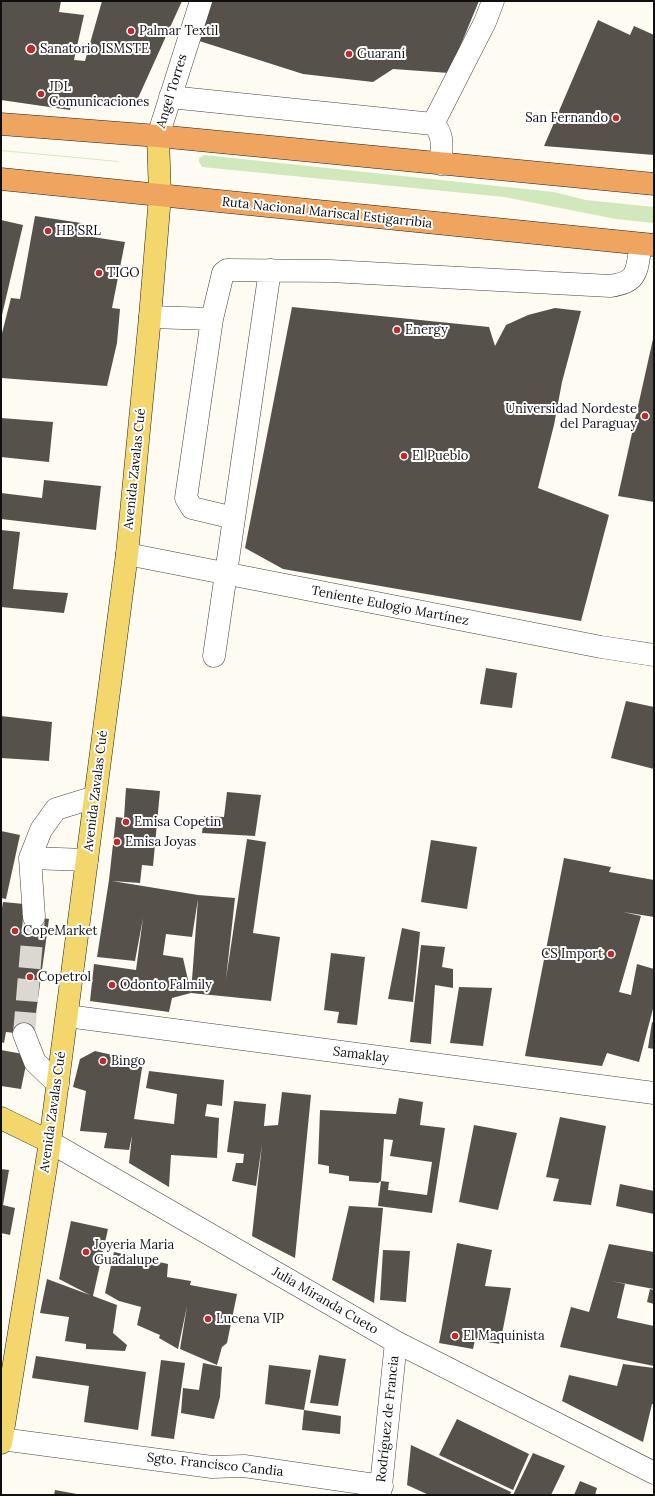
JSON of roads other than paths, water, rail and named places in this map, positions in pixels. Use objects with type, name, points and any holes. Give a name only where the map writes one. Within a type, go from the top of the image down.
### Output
[{"type":"highway","points":[[1,124],[158,136],[654,184]]},
{"type":"highway","name":"Ruta Nacional Mariscal Estigarribia","points":[[1,179],[647,245]]},
{"type":"main road","name":"Avenida Zavalas Cué","points":[[1,1441],[50,1142],[127,554],[160,196],[158,136]]},
{"type":"main road","name":"Julia Miranda Cueto","points":[[1,1118],[50,1142]]},
{"type":"street","name":"Angel Torres","points":[[158,136],[201,1]]},
{"type":"street","points":[[433,124],[485,22],[493,1]]},
{"type":"street","points":[[170,97],[433,124],[439,129],[442,137],[441,164]]},
{"type":"street","points":[[234,518],[192,508],[186,498],[212,319],[223,273],[231,269],[270,270],[610,286],[623,284],[631,280],[647,245]]},
{"type":"street","points":[[214,656],[270,270]]},
{"type":"street","points":[[150,317],[212,319]]},
{"type":"street","name":"Teniente Eulogio Martínez","points":[[127,554],[600,647],[654,655]]},
{"type":"street","points":[[34,917],[30,858],[41,830],[56,809],[95,797]]},
{"type":"street","points":[[30,858],[87,860]]},
{"type":"street","name":"Samaklay","points":[[67,1016],[654,1093]]},
{"type":"street","points":[[24,1034],[35,1062],[58,1084]]},
{"type":"street","name":"Julia Miranda Cueto","points":[[50,1142],[396,1342],[654,1473]]},
{"type":"street","name":"Rodríguez de Francia","points":[[381,1490],[396,1342]]},
{"type":"street","name":"Sgto. Francisco Candia","points":[[1,1441],[212,1467],[244,1466],[381,1490]]},
{"type":"tunnel","points":[[24,1034],[34,917]]},
{"type":"place","name":"Palmar Textil","points":[[131,31]]},
{"type":"place","name":"Sanatorio ISMSTE","points":[[31,49]]},
{"type":"place","name":"Guaraní","points":[[349,54]]},
{"type":"place","name":"JDL Comunicaciones","points":[[41,94]]},
{"type":"place","name":"San Fernando","points":[[616,118]]},
{"type":"place","name":"HB SRL","points":[[48,231]]},
{"type":"place","name":"TIGO","points":[[99,273]]},
{"type":"place","name":"Energy","points":[[397,330]]},
{"type":"place","name":"Universidad Nordeste del Paraguay","points":[[645,416]]},
{"type":"place","name":"El Pueblo","points":[[404,456]]},
{"type":"place","name":"Emisa Copetin","points":[[126,822]]},
{"type":"place","name":"Emisa Joyas","points":[[117,842]]},
{"type":"place","name":"CopeMarket","points":[[15,931]]},
{"type":"place","name":"CS Import","points":[[611,954]]},
{"type":"place","name":"Copetrol","points":[[30,977]]},
{"type":"place","name":"Odonto Falmily","points":[[112,985]]},
{"type":"place","name":"Bingo","points":[[103,1061]]},
{"type":"place","name":"Joyeria Maria Guadalupe","points":[[86,1252]]},
{"type":"place","name":"Lucena VIP","points":[[208,1319]]},
{"type":"place","name":"El Maquinista","points":[[455,1336]]}]
